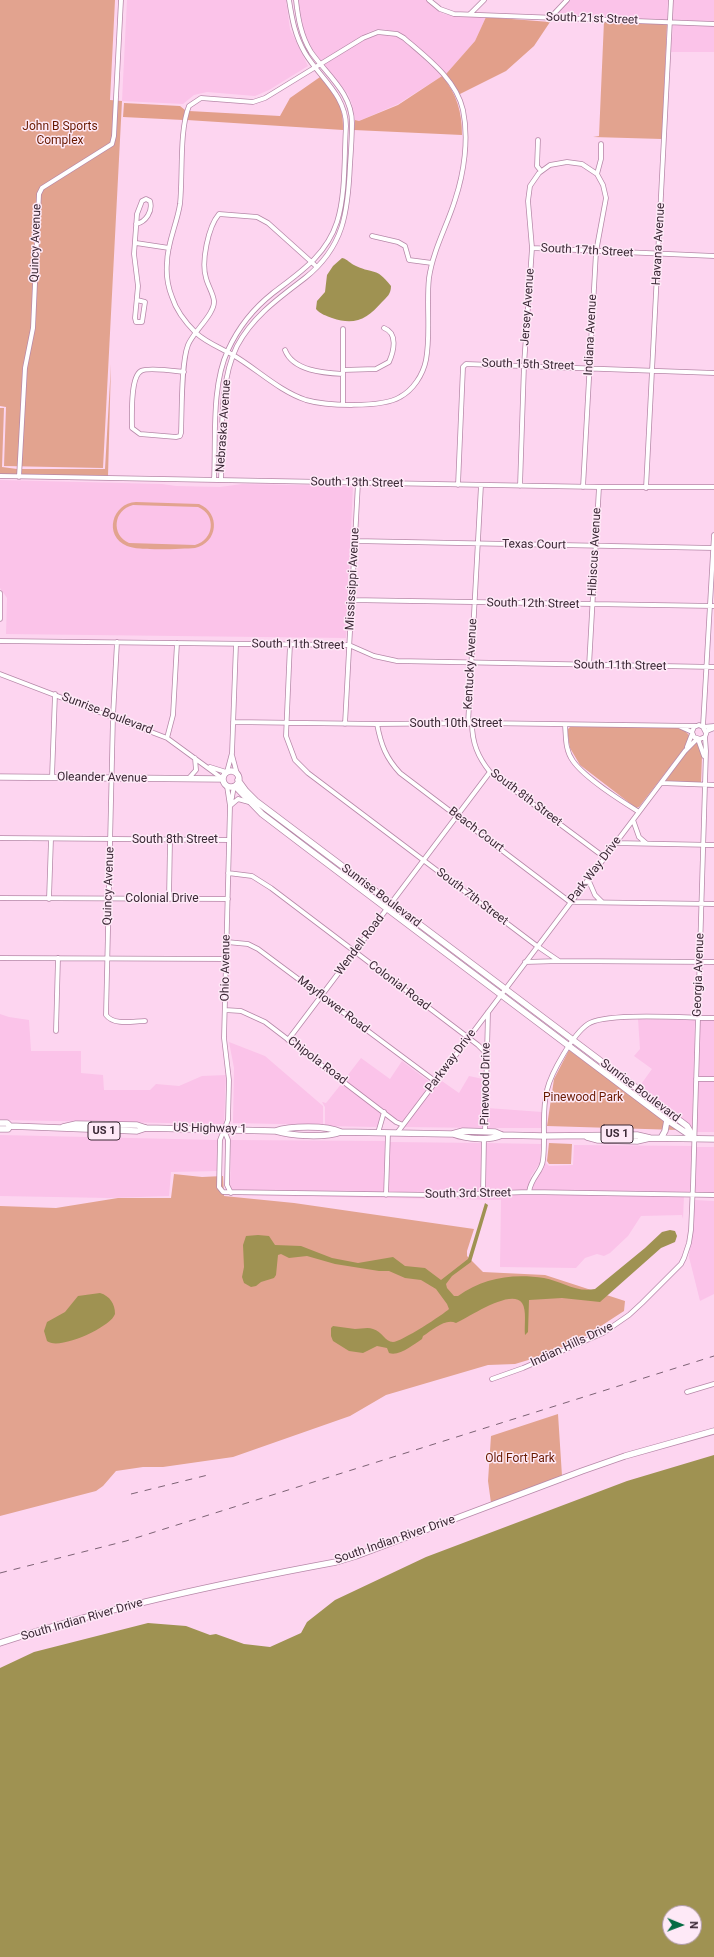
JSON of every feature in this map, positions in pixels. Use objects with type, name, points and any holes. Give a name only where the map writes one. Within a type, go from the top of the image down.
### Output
[{"type":"main road","points":[[227,772],[233,772],[238,777],[234,786],[227,785],[223,779],[227,772]]},
{"type":"main road","name":"Oleander Avenue","points":[[0,777],[223,779]]},
{"type":"main road","name":"Sunrise Boulevard","points":[[238,777],[246,791],[256,801],[687,1126],[694,1138]]},
{"type":"main road","name":"Oleander Avenue","points":[[203,780],[227,785]]},
{"type":"main road","name":"Sunrise Boulevard","points":[[234,786],[249,802],[304,846],[569,1047],[667,1120],[694,1138]]},
{"type":"main road","points":[[661,1138],[665,1131],[667,1120]]},
{"type":"main road","name":"US Highway 1","points":[[0,1123],[7,1123],[10,1126],[62,1127],[76,1124],[137,1125],[146,1128],[275,1131],[285,1128],[333,1129],[341,1132],[452,1134],[462,1137],[484,1135],[496,1138],[502,1135],[584,1136],[598,1140],[637,1141],[650,1138],[714,1139]]},
{"type":"main road","name":"US Highway 1","points":[[0,1129],[8,1129],[10,1126]]},
{"type":"main road","name":"South Indian River Drive","points":[[0,1643],[111,1611],[198,1589],[336,1562],[356,1556],[582,1470],[625,1456],[714,1431]]},
{"type":"street","name":"Quincy Avenue","points":[[19,476],[25,368],[33,328],[39,194],[42,188],[112,144],[114,136],[121,0]]},
{"type":"street","name":"Nebraska Avenue","points":[[214,480],[217,402],[222,369],[227,352],[246,319],[272,294],[312,263],[331,237],[340,212],[346,119],[343,105],[338,96],[315,68],[299,43],[292,20],[289,0]]},
{"type":"street","name":"Nebraska Avenue","points":[[221,480],[224,402],[228,370],[233,355],[252,323],[265,309],[317,267],[337,240],[345,219],[348,202],[352,118],[349,103],[346,95],[311,51],[305,40],[298,19],[296,0]]},
{"type":"street","name":"South 21st Street","points":[[429,0],[445,12],[454,14],[714,24]]},
{"type":"street","points":[[470,14],[484,0]]},
{"type":"street","points":[[551,17],[567,0]]},
{"type":"street","name":"Havana Avenue","points":[[646,488],[671,0]]},
{"type":"street","points":[[292,20],[298,19]]},
{"type":"street","points":[[387,32],[404,38],[444,75],[455,90],[463,109],[465,123],[463,166],[455,200],[432,263],[427,299],[426,359],[422,373],[416,383],[400,398],[385,403],[343,404],[315,402],[292,395],[233,355],[205,340],[179,312],[172,298],[167,263],[169,248],[180,206],[184,124],[189,106],[201,98],[253,102],[265,98],[321,64],[370,34],[387,32]]},
{"type":"street","points":[[299,43],[305,40]]},
{"type":"street","points":[[343,105],[349,103]]},
{"type":"street","points":[[538,140],[537,166],[541,171]]},
{"type":"street","points":[[532,248],[528,201],[530,186],[541,171],[550,165],[567,162],[582,164],[597,174],[601,159],[601,144]]},
{"type":"street","points":[[344,145],[351,146]]},
{"type":"street","name":"Indiana Avenue","points":[[583,487],[596,252],[606,198],[603,185],[597,174]]},
{"type":"street","points":[[136,224],[145,220],[150,210],[150,201],[146,199],[142,201],[136,224],[136,243],[134,254],[138,275],[135,318],[136,322],[139,323],[144,319],[145,302],[137,300]]},
{"type":"street","points":[[184,372],[144,370],[137,375],[134,380],[132,408],[132,428],[135,432],[140,434],[180,436],[184,372],[188,344],[214,308],[213,295],[205,277],[204,264],[210,232],[214,220],[219,214],[257,217],[268,223],[317,267]]},
{"type":"street","points":[[372,236],[398,242],[405,246],[409,260],[432,263]]},
{"type":"street","points":[[136,243],[169,248]]},
{"type":"street","name":"South 17th Street","points":[[532,248],[714,256]]},
{"type":"street","name":"Jersey Avenue","points":[[520,486],[524,365],[532,248]]},
{"type":"street","points":[[285,350],[286,354],[295,362],[314,372],[343,372],[376,369],[389,362],[394,347],[393,334],[384,328]]},
{"type":"street","points":[[343,329],[343,404]]},
{"type":"street","name":"South 15th Street","points":[[458,485],[463,367],[469,363],[714,373]]},
{"type":"street","points":[[217,402],[224,402]]},
{"type":"street","points":[[215,445],[222,446]]},
{"type":"street","name":"South 13th Street","points":[[0,476],[646,488],[714,487]]},
{"type":"street","name":"Mississippi Avenue","points":[[345,724],[358,483]]},
{"type":"street","name":"Kentucky Avenue","points":[[470,723],[481,485]]},
{"type":"street","name":"Hibiscus Avenue","points":[[589,666],[599,487]]},
{"type":"street","points":[[705,735],[700,726],[704,713],[712,606],[714,536]]},
{"type":"street","name":"Texas Court","points":[[355,541],[714,548]]},
{"type":"street","points":[[0,593],[0,619]]},
{"type":"street","name":"South 12th Street","points":[[351,600],[712,606]]},
{"type":"street","name":"South 11th Street","points":[[0,641],[349,645],[374,656],[397,661],[589,666],[714,667]]},
{"type":"street","name":"Quincy Avenue","points":[[117,642],[113,716],[106,1015],[108,1019],[116,1022],[145,1021]]},
{"type":"street","points":[[167,738],[173,715],[176,643]]},
{"type":"street","points":[[227,772],[232,753],[236,644]]},
{"type":"street","points":[[286,723],[290,644]]},
{"type":"street","name":"Sunrise Boulevard","points":[[0,674],[113,716],[167,738],[223,779]]},
{"type":"street","points":[[52,778],[55,694]]},
{"type":"street","name":"South 10th Street","points":[[233,722],[345,724],[470,723],[714,727]]},
{"type":"street","name":"South 7th Street","points":[[286,723],[289,746],[295,760],[308,773],[537,946],[559,960]]},
{"type":"street","name":"South 8th Street","points":[[470,723],[475,749],[480,760],[490,772],[604,857]]},
{"type":"street","name":"Beach Court","points":[[377,724],[383,751],[389,761],[400,773],[570,902]]},
{"type":"street","points":[[565,725],[566,745],[572,760],[580,770],[639,812]]},
{"type":"street","name":"South 10th Street","points":[[678,726],[692,733]]},
{"type":"street","name":"Park Way Drive","points":[[685,751],[692,733],[700,726]]},
{"type":"street","name":"South 10th Street","points":[[698,739],[714,727]]},
{"type":"street","points":[[692,733],[698,739]]},
{"type":"street","name":"Georgia Avenue","points":[[692,1195],[705,735]]},
{"type":"street","name":"Park Way Drive","points":[[505,989],[685,751],[698,739]]},
{"type":"street","name":"Georgia Avenue","points":[[698,739],[704,756]]},
{"type":"street","points":[[232,753],[238,777]]},
{"type":"street","points":[[188,779],[196,770],[195,758]]},
{"type":"street","name":"Sunrise Boulevard","points":[[207,766],[227,772]]},
{"type":"street","name":"Wendell Road","points":[[288,1040],[490,772]]},
{"type":"street","points":[[661,783],[714,785]]},
{"type":"street","name":"Ohio Avenue","points":[[227,785],[230,806]]},
{"type":"street","name":"Ohio Avenue","points":[[223,1192],[219,1187],[220,1140],[228,1120],[229,1080],[225,1043],[225,1010],[230,806],[234,786]]},
{"type":"street","points":[[230,806],[238,799],[249,802]]},
{"type":"street","points":[[633,820],[639,837],[646,843]]},
{"type":"street","name":"South 8th Street","points":[[0,838],[229,840]]},
{"type":"street","points":[[49,898],[51,839]]},
{"type":"street","points":[[169,899],[170,840]]},
{"type":"street","points":[[615,843],[714,845]]},
{"type":"street","name":"Colonial Road","points":[[228,873],[252,876],[262,882],[487,1054]]},
{"type":"street","points":[[588,879],[596,895],[602,902]]},
{"type":"street","name":"Colonial Drive","points":[[0,898],[228,899]]},
{"type":"street","points":[[570,902],[714,904]]},
{"type":"street","name":"Mayflower Road","points":[[227,942],[248,944],[258,948],[321,997],[435,1081]]},
{"type":"street","points":[[0,958],[226,959]]},
{"type":"street","points":[[56,1031],[58,958]]},
{"type":"street","points":[[525,962],[559,960],[714,962]]},
{"type":"street","name":"Parkway Drive","points":[[397,1133],[505,989]]},
{"type":"street","name":"Chipola Road","points":[[225,1010],[242,1011],[254,1016],[396,1122],[403,1124]]},
{"type":"street","name":"Pinewood Drive","points":[[483,1195],[488,1012]]},
{"type":"street","points":[[529,1192],[530,1184],[542,1164],[547,1090],[560,1060],[588,1023],[614,1017],[714,1018]]},
{"type":"street","points":[[696,1079],[714,1079]]},
{"type":"street","points":[[378,1133],[384,1112]]},
{"type":"street","name":"Ohio Avenue","points":[[224,1130],[228,1140],[227,1185],[232,1193]]},
{"type":"street","points":[[386,1194],[388,1133]]},
{"type":"street","name":"South 3rd Street","points":[[223,1192],[483,1195],[529,1192],[714,1195]]},
{"type":"street","name":"Indian Hills Drive","points":[[492,1379],[523,1368],[603,1333],[642,1303],[684,1258],[691,1230],[692,1195]]},
{"type":"street","points":[[688,1392],[714,1384]]},
{"type":"shaded area","points":[[127,0],[286,0],[290,29],[308,66],[269,90],[255,96],[207,92],[194,95],[183,104],[122,101]]},
{"type":"shaded area","points":[[298,0],[426,0],[438,11],[444,14],[454,16],[486,17],[475,41],[446,74],[405,36],[398,32],[378,29],[369,32],[322,62],[313,50],[304,32]]},
{"type":"shaded area","points":[[570,0],[668,0],[667,20],[556,15]]},
{"type":"shaded area","points":[[673,0],[714,0],[714,22],[672,20]]},
{"type":"shaded area","points":[[486,17],[550,22],[534,46],[506,71],[460,94],[446,74],[475,41]]},
{"type":"shaded area","points":[[673,24],[714,26],[714,52],[671,52]]},
{"type":"shaded area","points":[[379,34],[396,36],[403,40],[442,76],[398,104],[359,121],[355,120],[352,104],[348,94],[324,65],[364,40]]},
{"type":"shaded area","points":[[442,76],[458,104],[462,135],[354,130],[355,120],[359,121],[398,105]]},
{"type":"shaded area","points":[[320,77],[338,101],[342,114],[343,130],[187,120],[189,111],[280,116],[290,98]]},
{"type":"shaded area","points":[[124,103],[180,106],[185,110],[183,120],[123,117]]},
{"type":"shaded area","points":[[342,258],[362,269],[378,273],[391,286],[388,295],[371,313],[366,317],[354,321],[332,318],[322,314],[316,309],[317,301],[325,292],[327,275],[333,266]]},
{"type":"shaded area","points":[[0,480],[220,487],[242,484],[353,486],[346,638],[6,634],[7,598],[0,588]]},
{"type":"shaded area","points":[[0,1014],[29,1020],[31,1051],[81,1051],[81,1073],[103,1075],[104,1090],[150,1090],[156,1084],[179,1086],[202,1076],[226,1075],[224,1124],[0,1120]]},
{"type":"shaded area","points":[[638,1019],[695,1020],[692,1130],[639,1087],[652,1069],[634,1056],[640,1049]]},
{"type":"shaded area","points":[[700,1020],[714,1020],[714,1077],[698,1077]]},
{"type":"shaded area","points":[[229,1042],[265,1056],[323,1106],[323,1125],[233,1123],[234,1068]]},
{"type":"shaded area","points":[[361,1058],[390,1079],[402,1061],[431,1083],[401,1124],[344,1080]]},
{"type":"shaded area","points":[[469,1076],[483,1079],[482,1128],[404,1127],[439,1079],[459,1093]]},
{"type":"shaded area","points":[[698,1081],[714,1081],[714,1132],[697,1132]]},
{"type":"shaded area","points":[[342,1083],[382,1113],[378,1127],[325,1126],[325,1107],[322,1102],[326,1103]]},
{"type":"shaded area","points":[[487,1108],[542,1112],[542,1128],[486,1128]]},
{"type":"shaded area","points":[[0,1135],[218,1140],[218,1171],[171,1172],[169,1196],[109,1198],[0,1196]]},
{"type":"shaded area","points":[[231,1140],[385,1141],[384,1193],[230,1191]]},
{"type":"shaded area","points":[[390,1142],[481,1143],[481,1193],[388,1193]]},
{"type":"shaded area","points":[[486,1143],[541,1144],[540,1163],[531,1176],[527,1191],[485,1193]]},
{"type":"shaded area","points":[[574,1145],[692,1146],[690,1192],[532,1190],[532,1184],[545,1162],[549,1166],[573,1165]]},
{"type":"shaded area","points":[[696,1147],[714,1147],[714,1193],[695,1193]]},
{"type":"shaded area","points":[[529,1194],[684,1196],[683,1219],[682,1215],[641,1216],[628,1236],[610,1253],[604,1256],[597,1254],[585,1258],[576,1268],[500,1267],[501,1200],[229,1195],[485,1197]]},
{"type":"shaded area","points":[[695,1200],[714,1201],[714,1294],[700,1301],[689,1257]]},
{"type":"shaded area","points":[[485,1203],[488,1205],[471,1262],[452,1276],[446,1284],[447,1288],[454,1296],[458,1296],[477,1285],[498,1278],[521,1276],[550,1279],[575,1288],[588,1290],[595,1289],[662,1232],[670,1230],[675,1231],[677,1236],[675,1242],[661,1248],[600,1302],[562,1298],[529,1300],[528,1332],[525,1335],[524,1306],[516,1299],[509,1299],[499,1301],[456,1323],[443,1323],[402,1352],[393,1354],[389,1353],[387,1348],[377,1346],[363,1353],[349,1351],[333,1341],[331,1336],[331,1328],[333,1326],[355,1329],[371,1328],[379,1332],[390,1342],[404,1338],[449,1309],[436,1289],[421,1280],[405,1278],[389,1271],[379,1271],[335,1264],[307,1256],[289,1258],[281,1254],[278,1255],[276,1275],[274,1278],[251,1287],[244,1283],[242,1277],[244,1267],[243,1245],[246,1236],[258,1235],[269,1236],[275,1245],[301,1246],[332,1258],[358,1263],[393,1257],[405,1266],[425,1268],[441,1280],[468,1259]]},
{"type":"shaded area","points":[[100,1293],[107,1296],[113,1304],[115,1314],[111,1319],[95,1331],[73,1340],[62,1343],[47,1341],[44,1331],[47,1322],[65,1312],[78,1296]]},
{"type":"shaded area","points":[[714,1455],[714,1957],[0,1957],[0,1668],[34,1652],[148,1623],[186,1626],[210,1635],[216,1634],[244,1644],[270,1647],[301,1633],[307,1622],[335,1600],[426,1557],[627,1481]]},
{"type":"green space","name":"John B Sports Complex","points":[[0,0],[115,0],[110,100],[122,101],[103,468],[4,466],[6,407],[0,406]]},
{"type":"green space","points":[[604,21],[667,24],[662,139],[593,137],[599,136]]},
{"type":"green space","points":[[111,364],[108,476],[21,475],[22,469],[105,469]]},
{"type":"green space","points":[[0,408],[4,408],[2,467],[17,469],[17,474],[0,474]]},
{"type":"green space","points":[[136,502],[199,504],[206,508],[211,514],[214,528],[208,540],[203,545],[195,548],[133,548],[120,541],[115,535],[113,528],[116,514],[121,508]],"holes":[[[133,505],[198,507],[208,516],[211,527],[206,538],[195,545],[129,543],[123,539],[117,529],[118,517],[121,512]]]},
{"type":"green space","points":[[570,727],[676,727],[685,731],[689,735],[686,746],[639,807],[636,808],[580,765],[570,748],[567,730]]},
{"type":"green space","points":[[698,741],[702,756],[701,783],[665,782],[687,751]]},
{"type":"green space","name":"Pinewood Park","points":[[569,1050],[678,1130],[547,1126],[554,1079]]},
{"type":"green space","points":[[549,1143],[572,1144],[571,1164],[549,1164],[547,1161]]},
{"type":"green space","points":[[174,1174],[202,1177],[223,1176],[224,1196],[294,1203],[474,1229],[467,1251],[467,1256],[483,1272],[545,1275],[625,1301],[624,1311],[584,1337],[545,1355],[515,1364],[488,1365],[386,1395],[350,1416],[233,1457],[163,1467],[143,1467],[116,1471],[103,1486],[96,1491],[0,1516],[0,1206],[56,1208],[118,1198],[171,1198]]},
{"type":"green space","name":"Old Fort Park","points":[[558,1414],[562,1476],[491,1503],[488,1481],[491,1436]]},
{"type":"railway","points":[[0,1573],[126,1541],[714,1356]]},
{"type":"railway","points":[[131,1494],[212,1474]]}]
